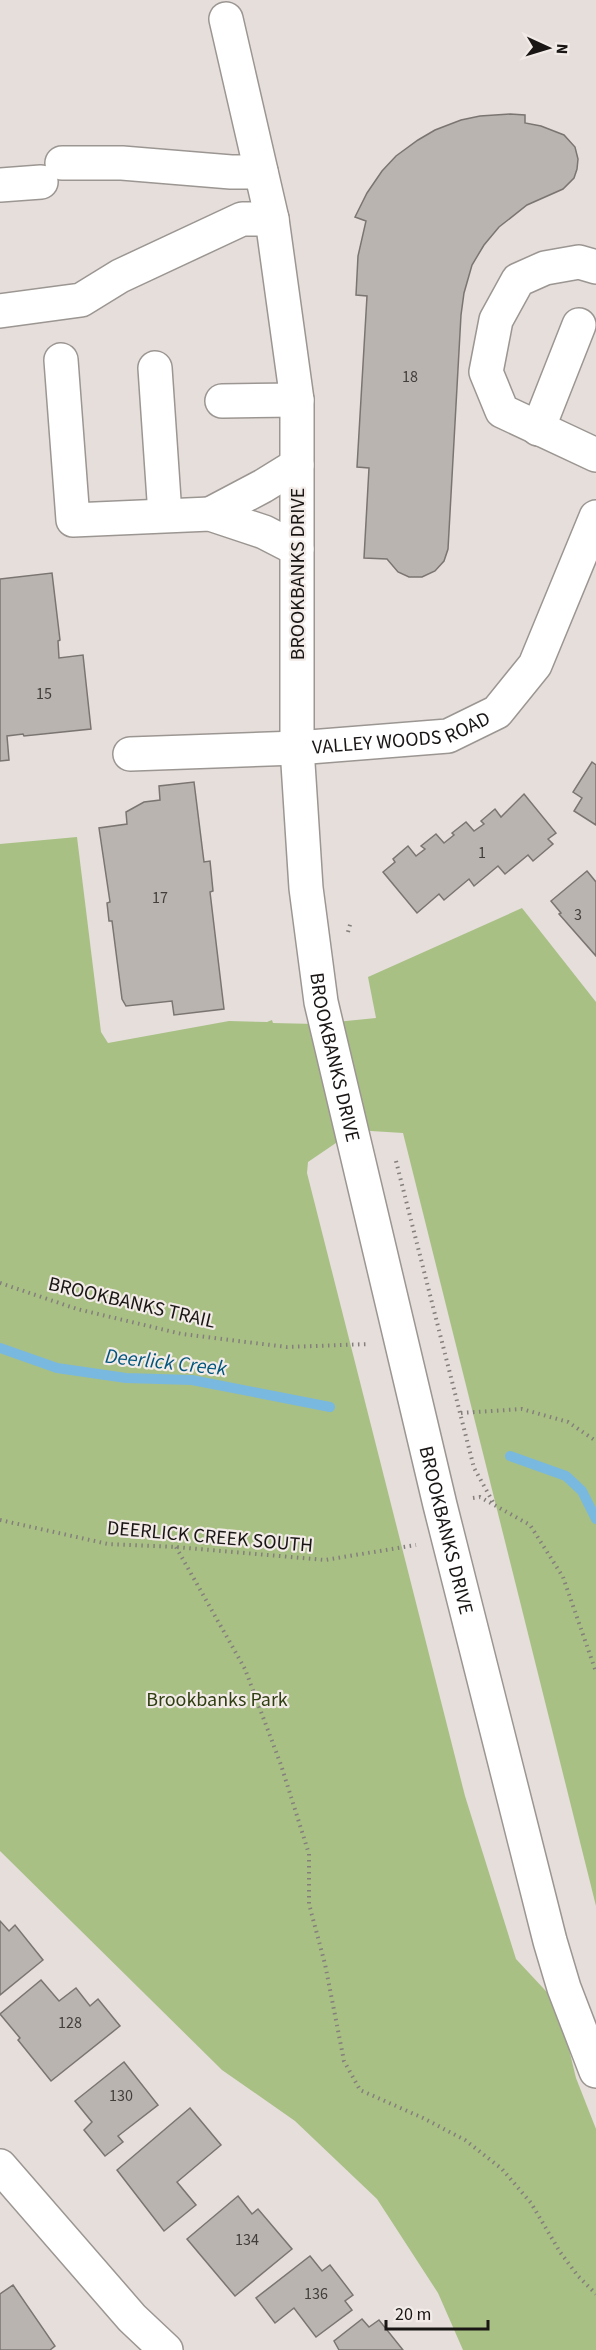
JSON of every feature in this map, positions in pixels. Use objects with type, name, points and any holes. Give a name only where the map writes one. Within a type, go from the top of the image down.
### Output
[{"type":"street","name":"BROOKBANKS DRIVE","points":[[226,20],[272,219],[297,400],[297,747],[306,888],[321,1002],[440,1505],[550,1941],[564,1988],[596,2071]]},
{"type":"street","points":[[0,185],[52,172],[122,163],[231,172],[261,172]]},
{"type":"street","points":[[0,310],[81,300],[120,276],[242,219],[272,219]]},
{"type":"street","points":[[596,267],[579,262],[545,268],[518,280],[496,320],[486,372],[502,411],[596,455]]},
{"type":"street","points":[[537,429],[579,325]]},
{"type":"street","points":[[61,360],[73,520],[210,513],[264,532],[297,549]]},
{"type":"street","points":[[154,368],[165,515]]},
{"type":"street","points":[[222,401],[297,400]]},
{"type":"street","points":[[210,513],[263,486],[297,465]]},
{"type":"street","name":"VALLEY WOODS ROAD","points":[[130,754],[297,747],[448,736],[497,712],[535,665],[596,517]]},
{"type":"street","points":[[0,2166],[132,2318],[166,2350]]},
{"type":"path","name":"BROOKBANKS TRAIL","points":[[0,1283],[77,1310],[182,1334],[287,1347],[370,1344],[402,1347]]},
{"type":"path","points":[[461,1413],[522,1409],[568,1422],[596,1441]]},
{"type":"path","points":[[440,1505],[480,1497],[530,1525],[563,1578],[596,1672]]},
{"type":"path","name":"DEERLICK CREEK SOUTH","points":[[0,1520],[108,1544],[176,1547],[325,1560],[419,1545]]},
{"type":"path","points":[[176,1547],[245,1669],[281,1765],[309,1854],[309,1904],[325,1964],[344,2061],[360,2090],[423,2118],[465,2140],[502,2169],[531,2203],[560,2252],[578,2276],[596,2294]]},
{"type":"green space","name":"Brookbanks Park","points":[[77,837],[101,1032],[108,1043],[229,1021],[267,1022],[272,1020],[273,1023],[316,1024],[376,1018],[368,977],[522,908],[596,1002],[596,1906],[403,1133],[355,1130],[308,1162],[307,1173],[465,1796],[516,1959],[558,2004],[576,2078],[596,2129],[596,2350],[463,2350],[438,2293],[377,2199],[295,2121],[222,2070],[0,1851],[0,844]]},
{"type":"building","points":[[510,114],[525,115],[525,123],[541,126],[564,135],[575,147],[578,159],[577,169],[574,178],[563,189],[527,205],[499,227],[484,245],[472,265],[461,315],[448,549],[444,561],[435,571],[422,577],[409,577],[398,572],[387,559],[364,558],[369,468],[357,467],[367,296],[356,295],[358,256],[366,221],[355,217],[382,171],[396,156],[418,140],[435,130],[461,120]]},
{"type":"building","points":[[52,573],[60,640],[58,641],[59,658],[83,655],[91,729],[7,736],[9,760],[0,761],[0,579]]},
{"type":"building","points":[[592,762],[596,765],[596,825],[574,811],[582,798],[573,792]]},
{"type":"building","points":[[194,782],[204,862],[210,861],[213,891],[210,892],[224,1009],[174,1015],[172,1001],[126,1006],[122,999],[112,921],[109,921],[107,903],[110,902],[99,828],[127,824],[126,812],[144,802],[160,800],[159,786]]},
{"type":"building","points":[[524,794],[556,833],[548,839],[553,844],[533,861],[528,855],[505,874],[498,866],[474,886],[469,879],[444,900],[439,894],[417,913],[383,872],[395,862],[393,859],[408,846],[416,856],[425,849],[421,846],[436,834],[444,843],[466,822],[474,831],[484,824],[481,821],[495,809],[501,817]]},
{"type":"building","points":[[587,871],[596,882],[596,956],[559,914],[561,913],[551,901]]},
{"type":"building","points":[[0,1921],[9,1931],[15,1925],[43,1960],[0,1995]]},
{"type":"building","points":[[41,1980],[59,2001],[76,1988],[90,2006],[98,1999],[120,2026],[51,2081],[0,2014]]},
{"type":"building","points":[[124,2062],[158,2105],[118,2136],[123,2142],[105,2156],[84,2130],[92,2122],[75,2101]]},
{"type":"building","points":[[190,2108],[221,2145],[177,2182],[196,2205],[164,2231],[117,2170]]},
{"type":"building","points":[[238,2196],[252,2214],[258,2209],[292,2249],[235,2296],[187,2239]]},
{"type":"building","points":[[310,2256],[322,2271],[330,2265],[353,2295],[345,2301],[352,2310],[316,2337],[294,2308],[275,2323],[256,2298]]},
{"type":"building","points":[[13,2285],[55,2346],[50,2350],[0,2350],[0,2294]]},
{"type":"building","points":[[362,2319],[369,2327],[379,2320],[403,2350],[339,2350],[334,2341]]},
{"type":"waterway","name":"Deerlick Creek","points":[[0,1348],[57,1368],[126,1378],[192,1380],[330,1407]]},
{"type":"waterway","name":"Deerlick Creek","points":[[510,1456],[566,1476],[582,1491],[596,1519]]}]
